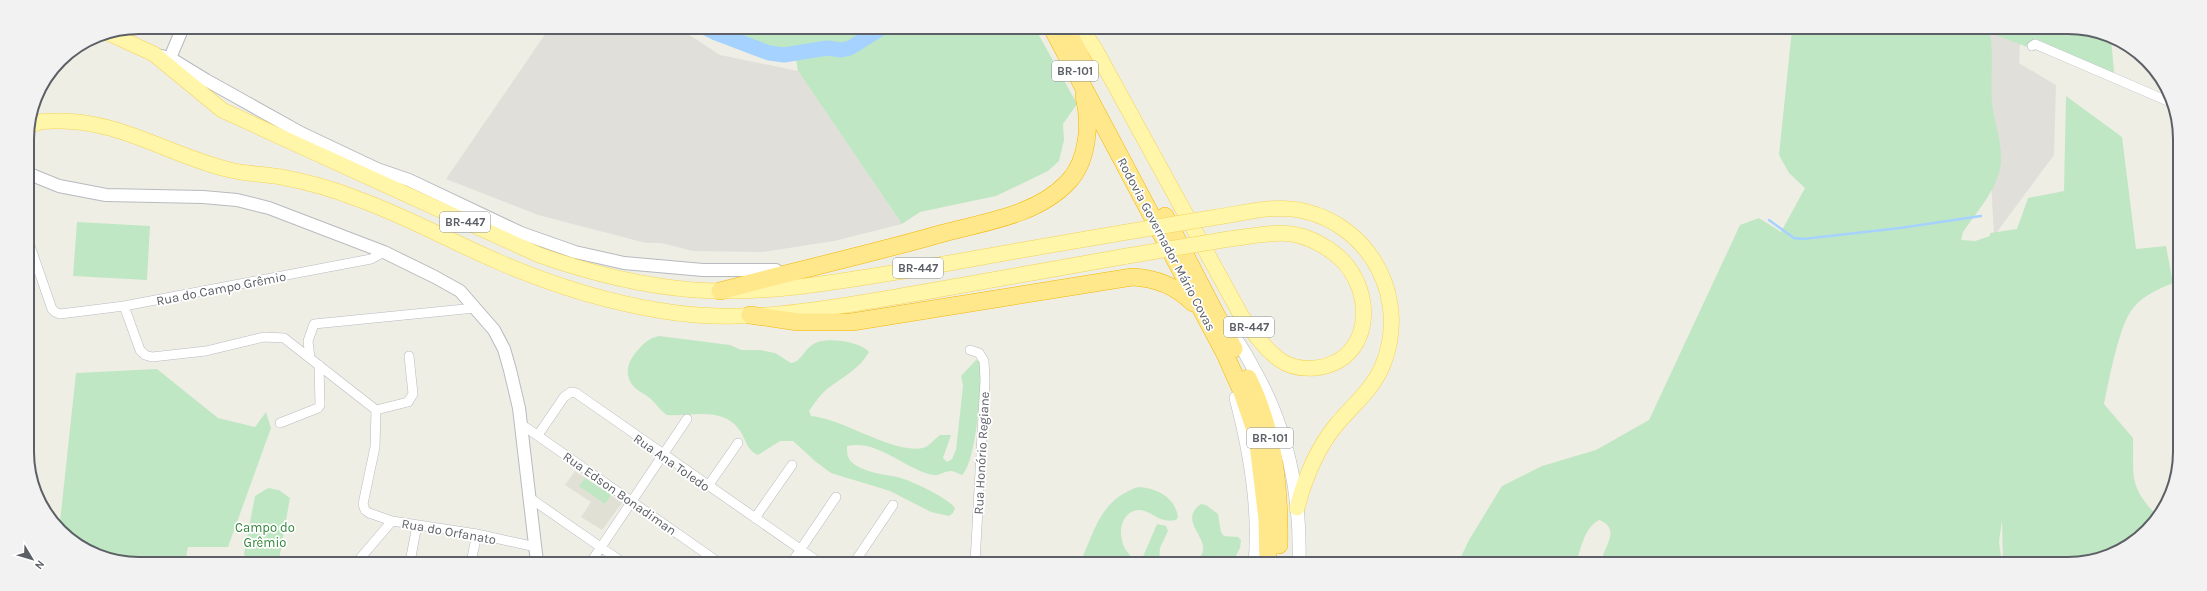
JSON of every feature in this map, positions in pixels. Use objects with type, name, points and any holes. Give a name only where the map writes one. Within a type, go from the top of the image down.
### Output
[{"type":"highway","name":"Rodovia Governador Mário Covas","points":[[1055,34],[1225,354],[1242,392],[1257,436],[1267,519],[1268,557]]},
{"type":"highway","name":"Rodovia Governador Mário Covas","points":[[1069,34],[1109,113],[1222,323],[1254,389],[1269,431],[1277,481],[1279,515],[1278,557]]},
{"type":"highway","points":[[720,291],[823,266],[1017,213],[1035,206],[1052,196],[1074,175],[1085,145],[1087,110],[1077,75]]},
{"type":"highway","points":[[750,315],[810,323],[852,322],[1132,277],[1156,280],[1178,290],[1193,302],[1205,317]]},
{"type":"main road","name":"BR-447","points":[[35,124],[71,121],[107,126],[228,169],[304,182],[362,200],[498,262],[581,292],[666,312],[750,315],[787,314],[836,308],[1127,256],[1202,244],[1228,240],[1272,233],[1291,234],[1318,243],[1335,254],[1354,276],[1364,302],[1362,328],[1351,349],[1340,359],[1326,366],[1303,368],[1281,360],[1260,341],[1242,317],[1202,244],[1095,49],[1085,34]]},
{"type":"main road","points":[[116,37],[154,54]]},
{"type":"main road","name":"BR-447","points":[[154,54],[222,110],[516,245],[564,264],[613,278],[654,286],[720,291],[794,288],[827,284],[1217,217],[1281,208],[1303,211],[1325,218],[1345,229],[1362,244],[1376,262],[1386,285],[1392,321],[1389,345],[1384,362],[1369,389],[1337,424],[1319,450],[1306,478],[1297,508]]},
{"type":"main road","points":[[1222,323],[1237,340],[1264,386],[1280,426],[1289,458],[1297,508],[1299,557]]},
{"type":"main road","points":[[1225,354],[1246,434],[1255,518],[1255,557]]},
{"type":"street","points":[[170,58],[181,34]]},
{"type":"street","points":[[2032,46],[2034,44],[2165,100]]},
{"type":"street","points":[[154,54],[170,58],[270,116],[333,149],[377,169],[409,180],[521,233],[575,252],[624,263],[703,270],[766,272],[823,266]]},
{"type":"street","points":[[34,176],[59,186],[106,195],[203,197],[254,204],[284,213],[384,252],[460,291],[494,330],[504,349],[512,377],[521,424],[537,557]]},
{"type":"street","name":"Rua do Campo Grêmio","points":[[34,256],[55,312],[60,314],[124,306],[371,259],[384,252]]},
{"type":"street","points":[[124,306],[140,350],[145,355],[152,357],[206,351],[254,339],[274,336],[292,343],[376,410],[408,402],[411,399],[412,394],[409,356]]},
{"type":"street","points":[[310,358],[308,341],[314,324],[475,308]]},
{"type":"street","name":"Rua Honório Regiane","points":[[970,350],[979,353],[984,361],[975,557]]},
{"type":"street","points":[[280,423],[318,408],[320,405],[319,365]]},
{"type":"street","name":"Rua Ana Toledo","points":[[538,435],[564,396],[571,392],[576,393],[663,456],[812,557]]},
{"type":"street","name":"Rua do Orfanato","points":[[376,410],[375,447],[364,504],[365,510],[369,514],[392,521],[477,534],[536,547]]},
{"type":"street","points":[[595,557],[633,502],[687,419]]},
{"type":"street","name":"Rua Edson Bonadiman","points":[[521,424],[711,557]]},
{"type":"street","points":[[708,486],[738,442]]},
{"type":"street","points":[[755,518],[792,465]]},
{"type":"street","points":[[795,557],[836,497]]},
{"type":"street","points":[[530,498],[614,557]]},
{"type":"street","points":[[857,557],[893,505]]},
{"type":"street","points":[[361,557],[392,521]]},
{"type":"street","points":[[411,557],[418,526]]},
{"type":"street","points":[[472,557],[477,534]]},
{"type":"shaded area","points":[[545,34],[688,34],[720,55],[798,71],[902,224],[834,241],[763,252],[693,251],[661,243],[646,243],[538,215],[446,179]]},
{"type":"shaded area","points":[[1983,34],[2021,34],[2019,63],[2056,85],[2054,155],[1994,236]]},
{"type":"shaded area","points":[[575,471],[622,503],[602,530],[581,517],[591,502],[565,485]]},
{"type":"green space","points":[[722,34],[1038,34],[1077,104],[1063,124],[1064,140],[1059,161],[1048,171],[996,196],[920,212],[902,224],[798,71],[795,54],[769,53]]},
{"type":"green space","points":[[1791,34],[1990,34],[1992,50],[1992,103],[2000,144],[2000,167],[1997,178],[1988,197],[1963,232],[1961,240],[1975,241],[1990,236],[1990,233],[2017,229],[2028,198],[2064,191],[2066,96],[2122,137],[2136,249],[2166,246],[2173,283],[2142,299],[2129,315],[2115,353],[2104,404],[2133,438],[2133,472],[2137,488],[2154,512],[2137,531],[2121,543],[2108,549],[2089,555],[2075,557],[2003,557],[2002,520],[1999,542],[2001,557],[1602,557],[1609,540],[1610,529],[1606,524],[1599,520],[1586,533],[1578,557],[1461,557],[1469,540],[1502,486],[1542,466],[1596,450],[1649,420],[1740,225],[1759,218],[1781,232],[1805,188],[1789,173],[1779,155]]},
{"type":"green space","points":[[1993,34],[2068,34],[2089,36],[2108,42],[2111,44],[2115,80]]},
{"type":"green space","points":[[77,222],[150,226],[147,280],[73,276]]},
{"type":"green space","points":[[659,336],[730,345],[741,350],[760,350],[775,353],[791,363],[798,360],[809,347],[817,342],[833,340],[858,345],[869,352],[861,363],[850,373],[822,394],[809,411],[811,416],[824,418],[897,446],[911,448],[923,448],[940,435],[951,435],[943,458],[947,462],[952,459],[956,450],[963,386],[961,376],[976,360],[982,362],[975,439],[967,467],[962,475],[951,471],[933,475],[922,472],[891,456],[869,447],[858,445],[847,446],[847,454],[853,464],[866,470],[901,478],[914,483],[938,495],[951,504],[955,508],[953,513],[949,516],[931,512],[890,491],[831,473],[816,462],[793,441],[780,441],[758,455],[751,450],[738,428],[731,421],[723,417],[704,414],[667,415],[650,398],[634,387],[628,373],[631,359],[637,351],[647,341]]},
{"type":"green space","points":[[157,369],[218,418],[255,427],[266,412],[271,428],[228,547],[188,547],[186,557],[139,557],[118,555],[86,543],[60,521],[76,373]]},
{"type":"green space","points":[[585,478],[611,495],[605,504],[579,486]]},
{"type":"green space","points":[[1138,487],[1152,489],[1169,499],[1176,510],[1178,517],[1176,520],[1169,521],[1143,510],[1130,513],[1125,518],[1121,533],[1125,549],[1132,557],[1083,557],[1100,518],[1115,500]]},
{"type":"green space","name":"Campo do Grêmio","points":[[268,488],[279,490],[290,498],[280,557],[246,557],[244,554],[255,496]]},
{"type":"green space","points":[[1201,504],[1206,505],[1218,514],[1221,532],[1224,536],[1238,537],[1241,540],[1240,548],[1235,557],[1200,557],[1203,552],[1203,544],[1192,521],[1192,515]]},
{"type":"green space","points":[[1157,524],[1166,526],[1168,531],[1160,548],[1159,557],[1143,557]]},
{"type":"waterway","points":[[719,34],[769,53],[784,55],[827,48],[841,50],[850,48],[872,34]]},
{"type":"waterway","points":[[1769,220],[1794,238],[1803,239],[1900,228],[1981,216]]}]
